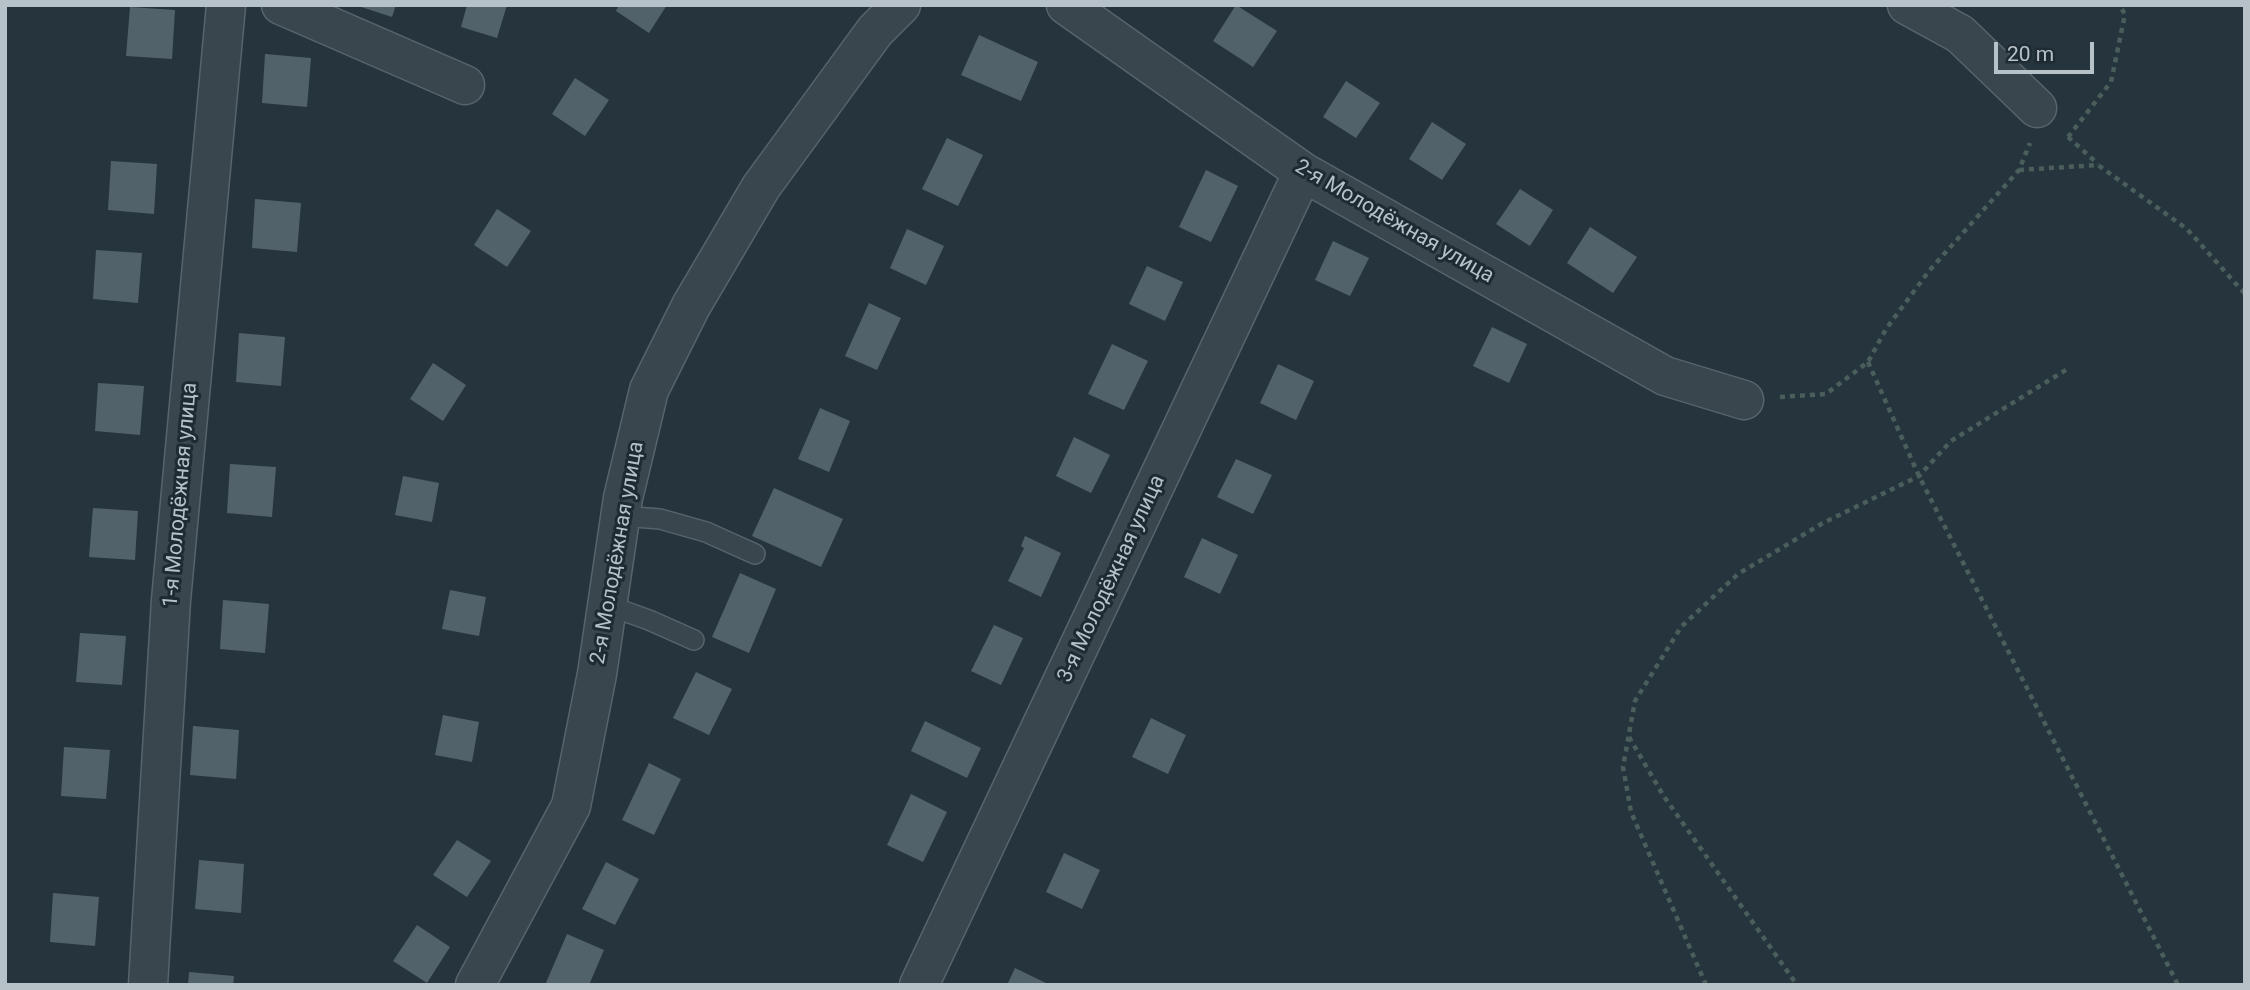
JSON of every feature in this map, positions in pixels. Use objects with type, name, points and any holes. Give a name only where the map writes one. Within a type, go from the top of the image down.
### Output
[{"type":"street","name":"1-я Молодёжная улица","points":[[148,985],[171,600],[226,5]]},
{"type":"street","points":[[281,5],[465,85]]},
{"type":"street","name":"2-я Молодёжная улица","points":[[475,985],[571,806],[597,674],[621,516],[649,390],[691,306],[761,187],[875,31],[901,5]]},
{"type":"street","name":"2-я Молодёжная улица","points":[[1066,5],[1303,172],[1665,376],[1744,400]]},
{"type":"street","points":[[1907,5],[1960,34],[2037,108]]},
{"type":"street","name":"3-я Молодёжная улица","points":[[919,985],[1303,172]]},
{"type":"lane","points":[[621,516],[660,519],[706,532],[755,554]]},
{"type":"lane","points":[[607,606],[649,620],[694,640]]},
{"type":"path","points":[[2068,137],[2111,82],[2125,14],[2119,5]]},
{"type":"path","points":[[2037,108],[2098,165],[2187,229],[2245,295]]},
{"type":"path","points":[[1744,400],[1826,394],[1868,362],[1886,329],[1930,271],[2019,170],[2035,131],[2037,108]]},
{"type":"path","points":[[2019,170],[2098,165]]},
{"type":"path","points":[[1868,362],[1919,476],[2178,985]]},
{"type":"path","points":[[1706,985],[1631,812],[1623,767],[1635,701],[1681,627],[1738,574],[1823,523],[1919,476],[1951,441],[2069,368]]},
{"type":"path","points":[[1629,736],[1663,795],[1797,985]]},
{"type":"building","points":[[355,5],[396,5],[392,17]]},
{"type":"building","points":[[467,5],[507,5],[497,38],[461,27]]},
{"type":"building","points":[[619,5],[667,5],[649,33],[616,11]]},
{"type":"building","points":[[1236,5],[1277,31],[1253,67],[1213,41]]},
{"type":"building","points":[[130,7],[175,10],[172,59],[126,56]]},
{"type":"building","points":[[979,35],[1038,62],[1021,101],[961,75]]},
{"type":"building","points":[[265,54],[311,58],[307,107],[262,103]]},
{"type":"building","points":[[575,78],[609,100],[585,136],[552,114]]},
{"type":"building","points":[[1346,81],[1380,103],[1356,138],[1323,117]]},
{"type":"building","points":[[1432,122],[1466,144],[1442,180],[1409,159]]},
{"type":"building","points":[[947,138],[983,155],[958,206],[922,189]]},
{"type":"building","points":[[111,161],[157,164],[154,214],[108,210]]},
{"type":"building","points":[[1206,170],[1238,186],[1211,242],[1179,227]]},
{"type":"building","points":[[1520,189],[1553,210],[1530,246],[1496,224]]},
{"type":"building","points":[[255,199],[301,203],[297,252],[252,248]]},
{"type":"building","points":[[497,209],[531,231],[507,267],[474,245]]},
{"type":"building","points":[[1590,227],[1637,257],[1613,293],[1567,263]]},
{"type":"building","points":[[907,229],[944,246],[926,285],[890,268]]},
{"type":"building","points":[[1333,241],[1369,258],[1350,296],[1315,280]]},
{"type":"building","points":[[96,250],[142,253],[138,303],[93,299]]},
{"type":"building","points":[[1147,266],[1183,282],[1165,321],[1129,304]]},
{"type":"building","points":[[869,303],[901,318],[877,370],[845,356]]},
{"type":"building","points":[[1492,327],[1527,344],[1509,383],[1473,366]]},
{"type":"building","points":[[239,333],[285,337],[281,386],[236,382]]},
{"type":"building","points":[[1112,344],[1148,361],[1124,410],[1088,394]]},
{"type":"building","points":[[433,363],[466,385],[443,421],[410,399]]},
{"type":"building","points":[[1278,364],[1314,381],[1296,420],[1260,403]]},
{"type":"building","points":[[98,383],[144,386],[140,435],[95,431]]},
{"type":"building","points":[[820,408],[850,421],[829,472],[798,459]]},
{"type":"building","points":[[1074,437],[1110,455],[1091,493],[1056,476]]},
{"type":"building","points":[[1236,459],[1272,475],[1253,514],[1217,497]]},
{"type":"building","points":[[230,464],[276,467],[272,517],[227,513]]},
{"type":"building","points":[[403,476],[439,483],[432,522],[395,515]]},
{"type":"building","points":[[774,488],[843,519],[821,567],[752,536]]},
{"type":"building","points":[[93,508],[138,511],[135,560],[89,557]]},
{"type":"building","points":[[1025,536],[1061,553],[1041,597],[1008,581],[1024,548],[1021,546]]},
{"type":"building","points":[[1202,538],[1238,555],[1220,594],[1184,577]]},
{"type":"building","points":[[740,573],[776,589],[749,653],[712,637]]},
{"type":"building","points":[[450,590],[486,597],[479,636],[442,629]]},
{"type":"building","points":[[223,600],[269,604],[265,653],[220,649]]},
{"type":"building","points":[[994,625],[1023,638],[1001,685],[971,671]]},
{"type":"building","points":[[80,633],[126,636],[122,685],[76,682]]},
{"type":"building","points":[[696,672],[732,689],[709,735],[673,718]]},
{"type":"building","points":[[443,715],[479,722],[472,762],[435,755]]},
{"type":"building","points":[[1151,718],[1186,735],[1168,774],[1132,757]]},
{"type":"building","points":[[925,721],[981,748],[967,778],[911,751]]},
{"type":"building","points":[[193,726],[239,730],[236,779],[190,775]]},
{"type":"building","points":[[64,747],[110,750],[106,799],[61,796]]},
{"type":"building","points":[[649,763],[681,779],[654,835],[622,820]]},
{"type":"building","points":[[911,794],[947,812],[923,862],[887,845]]},
{"type":"building","points":[[457,840],[491,861],[467,897],[433,875]]},
{"type":"building","points":[[1064,853],[1100,870],[1082,909],[1046,892]]},
{"type":"building","points":[[199,860],[244,864],[241,913],[195,909]]},
{"type":"building","points":[[606,862],[639,879],[615,925],[582,909]]},
{"type":"building","points":[[53,893],[99,897],[95,946],[50,942]]},
{"type":"building","points":[[417,925],[450,947],[427,983],[393,961]]},
{"type":"building","points":[[567,934],[604,950],[589,985],[545,985]]},
{"type":"building","points":[[1015,968],[1050,985],[1007,985]]},
{"type":"building","points":[[189,972],[234,976],[233,985],[188,985]]}]
